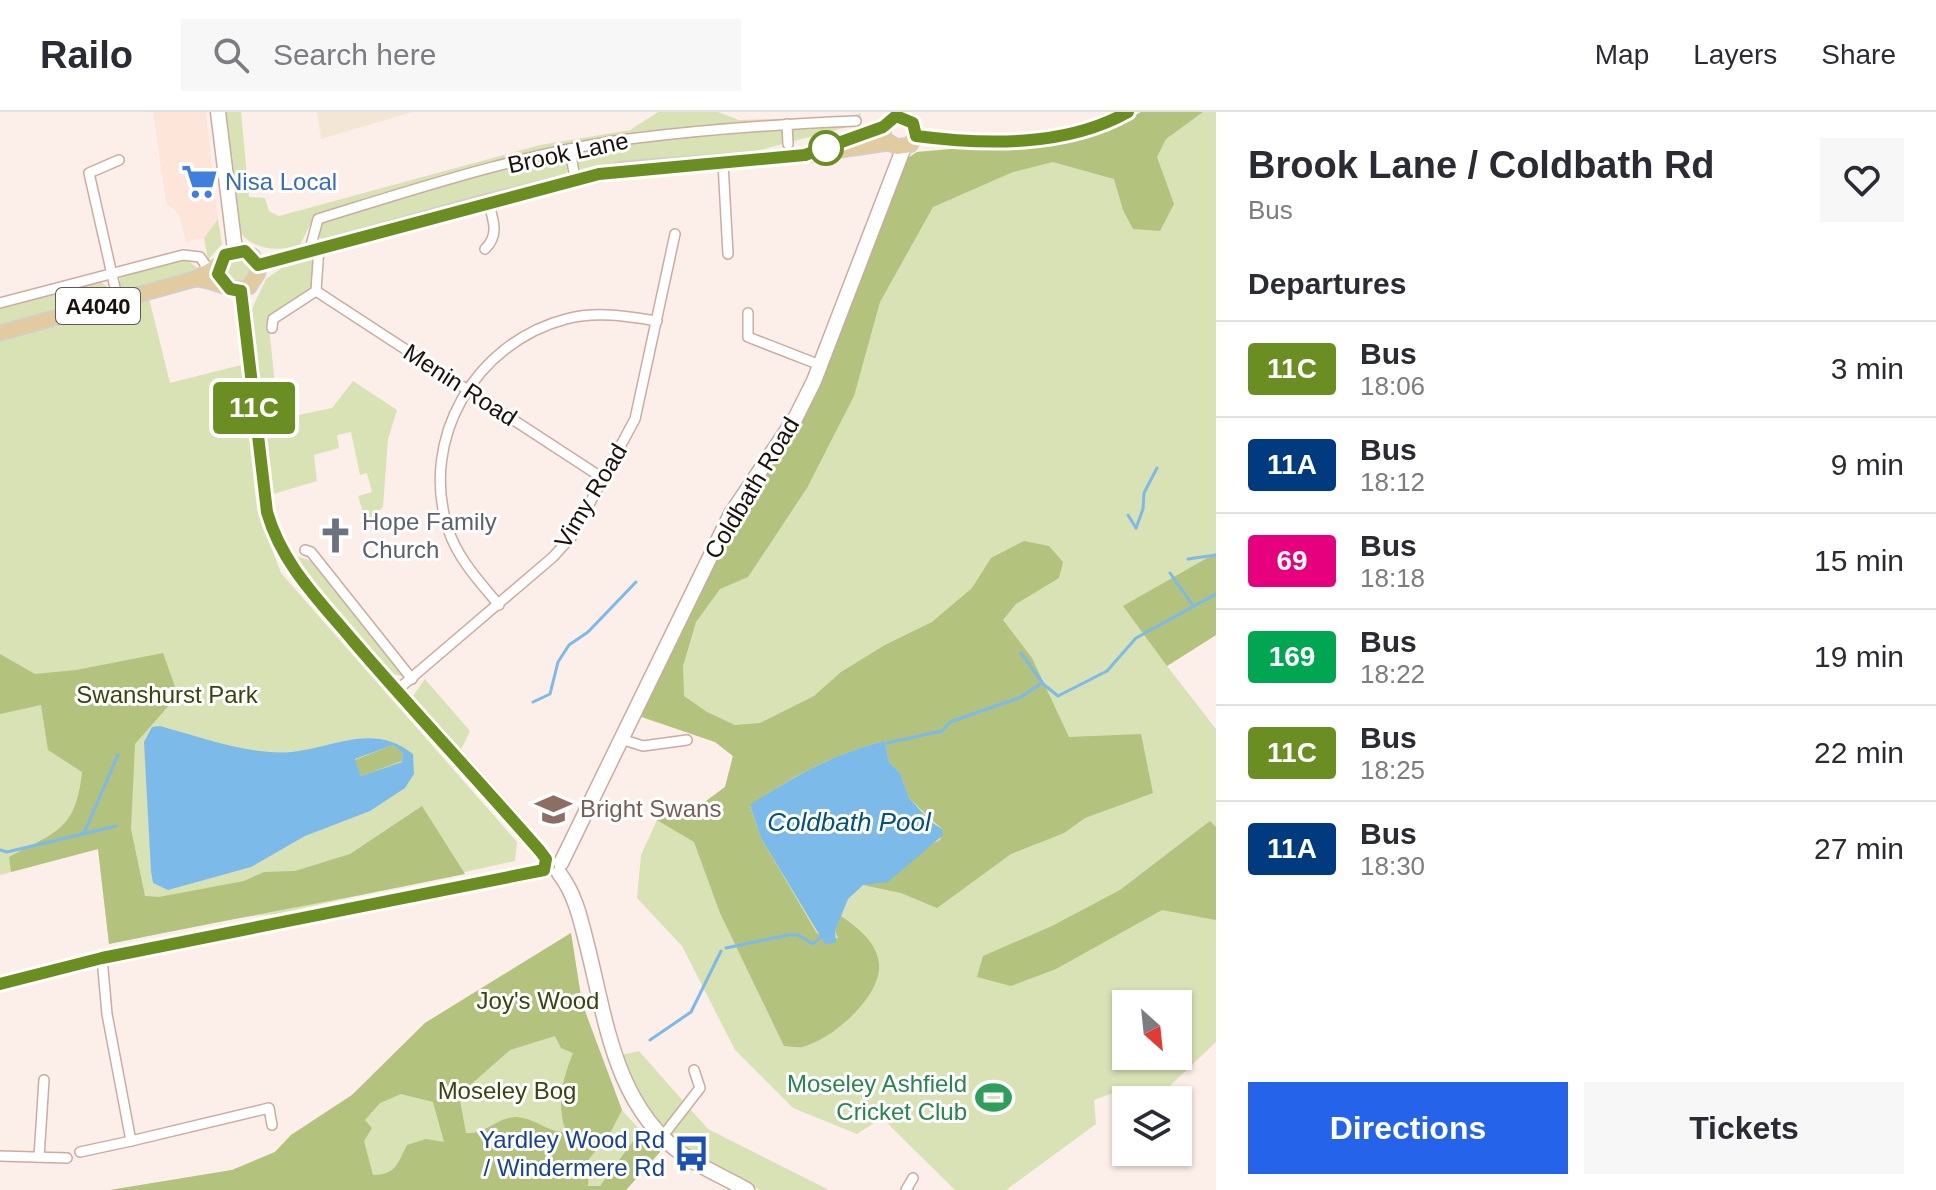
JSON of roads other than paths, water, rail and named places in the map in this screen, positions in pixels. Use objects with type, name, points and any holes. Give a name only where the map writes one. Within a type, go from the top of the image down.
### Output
[{"type":"main road","points":[[218,112],[235,250]]},
{"type":"main road","points":[[909,120],[904,147],[888,143],[883,127],[909,120],[968,142],[1067,134],[1095,128],[1128,112]]},
{"type":"main road","name":"Brook Lane","points":[[805,155],[883,127]]},
{"type":"main road","name":"Brook Lane","points":[[258,265],[488,201],[623,169],[805,155],[888,143]]},
{"type":"main road","name":"Coldbath Road","points":[[560,868],[731,514],[796,417],[820,365],[904,147]]},
{"type":"main road","points":[[235,250],[249,253],[258,265],[255,282],[241,291],[222,283],[214,268],[225,255],[235,250]]},
{"type":"main road","name":"A4040","points":[[0,333],[195,279],[214,268]]},
{"type":"main road","name":"A4040","points":[[195,279],[222,283]]},
{"type":"main road","points":[[241,291],[267,512],[275,539],[291,568],[396,691],[506,809],[545,864]]},
{"type":"main road","points":[[0,984],[102,958],[545,864],[555,857],[578,909],[604,1017],[626,1086],[644,1118],[683,1155],[747,1190]]},
{"type":"street","name":"Brook Lane","points":[[314,248],[318,219],[570,149],[637,138],[856,121]]},
{"type":"street","points":[[787,124],[788,144]]},
{"type":"street","points":[[570,149],[575,179]]},
{"type":"street","points":[[118,301],[89,173],[119,160]]},
{"type":"street","points":[[723,163],[728,254]]},
{"type":"street","points":[[485,249],[494,240],[495,230],[488,201]]},
{"type":"street","name":"Vimy Road","points":[[396,691],[499,605],[572,536],[635,419],[675,234]]},
{"type":"street","points":[[272,328],[273,319],[316,291],[314,248]]},
{"type":"street","points":[[0,303],[183,255],[200,257],[214,268]]},
{"type":"street","name":"Menin Road","points":[[316,291],[604,479]]},
{"type":"street","points":[[748,313],[748,337],[820,365]]},
{"type":"street","points":[[499,605],[462,561],[443,509],[440,468],[444,445],[466,389],[502,349],[543,327],[594,315],[622,315],[657,321]]},
{"type":"street","points":[[305,550],[311,552],[412,679]]},
{"type":"street","points":[[624,740],[643,746],[687,740]]},
{"type":"street","points":[[102,958],[107,1014],[131,1141]]},
{"type":"street","points":[[662,1137],[700,1088],[694,1070]]},
{"type":"street","points":[[39,1157],[44,1080]]},
{"type":"street","points":[[80,1152],[269,1108],[272,1125]]},
{"type":"street","points":[[0,1156],[67,1158]]},
{"type":"street","points":[[906,1190],[913,1178]]},
{"type":"water","points":[[160,726],[228,745],[270,752],[289,752],[362,738],[379,739],[396,743],[413,754],[414,774],[405,788],[370,811],[305,836],[251,867],[168,890],[153,883],[151,871],[144,742],[152,727]],"holes":[[[393,745],[403,753],[402,762],[361,776],[355,759]]]},
{"type":"water","name":"Coldbath Pool","points":[[885,741],[889,762],[900,773],[909,798],[931,822],[942,829],[943,835],[888,882],[863,885],[848,899],[835,931],[836,943],[825,944],[761,838],[750,805],[814,767]]},
{"type":"waterway","points":[[1136,528],[1143,509],[1144,493],[1157,468]]},
{"type":"waterway","points":[[1128,515],[1136,528]]},
{"type":"waterway","points":[[1188,559],[1216,555]]},
{"type":"waterway","points":[[1170,573],[1192,604]]},
{"type":"waterway","points":[[533,702],[550,694],[558,662],[569,645],[588,632],[636,582]]},
{"type":"waterway","points":[[887,743],[942,731],[950,722],[1021,697],[1042,683],[1058,696],[1107,671],[1136,638],[1216,594]]},
{"type":"waterway","points":[[1021,653],[1042,682]]},
{"type":"waterway","points":[[84,833],[118,755]]},
{"type":"waterway","points":[[0,850],[7,852],[116,826]]},
{"type":"waterway","points":[[726,948],[788,935],[798,935],[813,944],[822,936]]},
{"type":"waterway","points":[[650,1040],[691,1012],[721,951]]},
{"type":"place","name":"Nisa Local","points":[[199,182]]},
{"type":"place","name":"Hope Family Church","points":[[336,536]]},
{"type":"place","name":"Bright Swans","points":[[554,809]]},
{"type":"place","name":"Moseley Ashfield Cricket Club","points":[[993,1098]]},
{"type":"place","name":"Yardley Wood Rd / Windermere Rd","points":[[691,1154]]},
{"type":"park label","name":"Swanshurst Park","points":[[167,695]]},
{"type":"park label","name":"Joy's Wood","points":[[538,1001]]},
{"type":"park label","name":"Moseley Bog","points":[[507,1091]]}]
